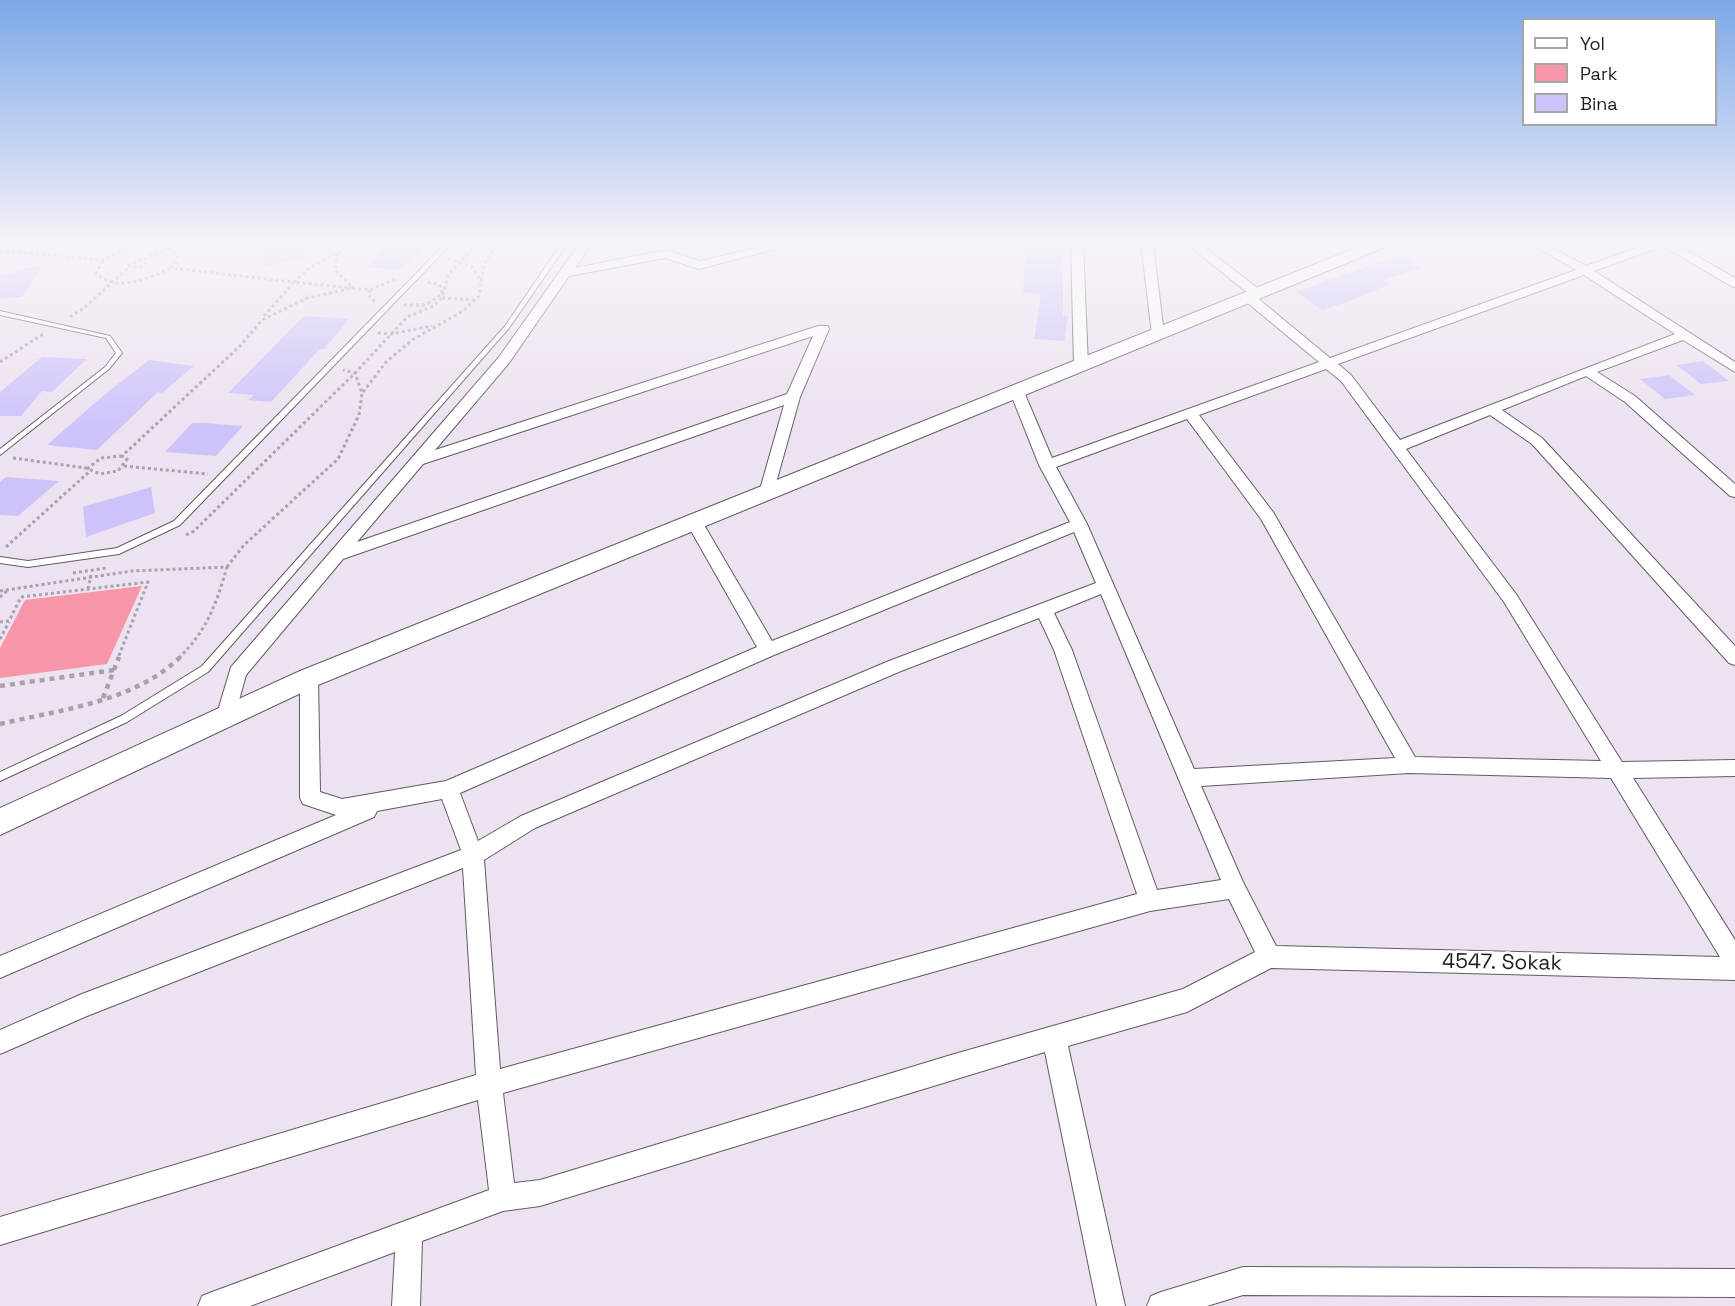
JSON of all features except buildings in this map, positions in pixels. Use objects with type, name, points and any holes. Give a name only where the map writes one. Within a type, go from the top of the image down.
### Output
[{"type":"main road","points":[[0,822],[309,678],[1230,304]]},
{"type":"street","points":[[226,717],[237,672],[504,360],[543,304]]},
{"type":"street","points":[[1079,304],[1081,366]]},
{"type":"street","points":[[1154,304],[1158,334]]},
{"type":"street","points":[[1262,304],[1346,378],[1510,598],[1735,961]]},
{"type":"street","points":[[1047,465],[1487,304]]},
{"type":"street","points":[[1637,304],[1735,368]]},
{"type":"street","points":[[418,460],[823,329],[793,397],[767,493]]},
{"type":"street","points":[[1397,447],[1587,371],[1685,335]]},
{"type":"street","points":[[1587,371],[1630,399],[1735,492]]},
{"type":"street","points":[[212,1306],[503,1198],[540,1193],[1054,1038],[1188,1000],[1269,957],[1234,888],[1079,524],[1047,465],[1017,392]]},
{"type":"street","points":[[336,556],[793,397]]},
{"type":"street","points":[[1491,409],[1537,441],[1673,587],[1735,658]]},
{"type":"street","points":[[1190,413],[1267,516],[1409,765]]},
{"type":"street","points":[[694,522],[768,650]]},
{"type":"street","points":[[309,678],[310,798],[342,808],[447,789],[768,650],[1079,524]]},
{"type":"street","points":[[0,1042],[82,1006],[473,855],[528,822],[896,666],[1106,586]]},
{"type":"street","points":[[1043,609],[1063,650],[1150,901]]},
{"type":"street","points":[[1187,778],[1409,765],[1616,770],[1735,768]]},
{"type":"street","points":[[447,789],[473,855],[489,1084],[503,1198]]},
{"type":"street","points":[[0,967],[396,798]]},
{"type":"street","points":[[0,1231],[489,1084],[1150,901],[1234,888]]},
{"type":"street","name":"4547. Sokak","points":[[1269,957],[1735,969]]},
{"type":"street","points":[[1054,1038],[1111,1306]]},
{"type":"street","points":[[406,1306],[409,1233]]},
{"type":"street","points":[[1161,1306],[1243,1281],[1735,1283]]},
{"type":"lane","points":[[0,560],[28,564],[118,550],[177,523],[389,304]]},
{"type":"lane","points":[[0,777],[124,719],[205,669],[507,327],[523,304]]},
{"type":"lane","points":[[0,313],[108,337],[119,353],[107,368],[0,453]]},
{"type":"path","points":[[0,552],[101,458],[122,456],[240,346],[276,304]]},
{"type":"path","points":[[262,320],[295,304]]},
{"type":"path","points":[[362,393],[386,362],[412,340],[463,311],[471,304]]},
{"type":"path","points":[[374,333],[391,334],[436,326]]},
{"type":"path","points":[[0,724],[103,699],[140,686],[180,660],[208,621],[223,588],[227,567],[244,545],[338,459],[359,415],[362,393],[355,373],[328,368]]},
{"type":"path","points":[[122,456],[127,459],[124,466]]},
{"type":"path","points":[[11,457],[109,474],[124,466],[224,475]]},
{"type":"path","points":[[88,589],[95,554]]},
{"type":"path","points":[[0,591],[132,571],[227,567]]},
{"type":"path","points":[[0,639],[21,597],[148,582],[103,699]]},
{"type":"path","points":[[0,597],[8,590]]},
{"type":"path","points":[[0,622],[9,621]]},
{"type":"path","points":[[0,686],[114,670]]},
{"type":"green space","points":[[142,586],[107,664],[0,678],[0,648],[25,600]]}]
